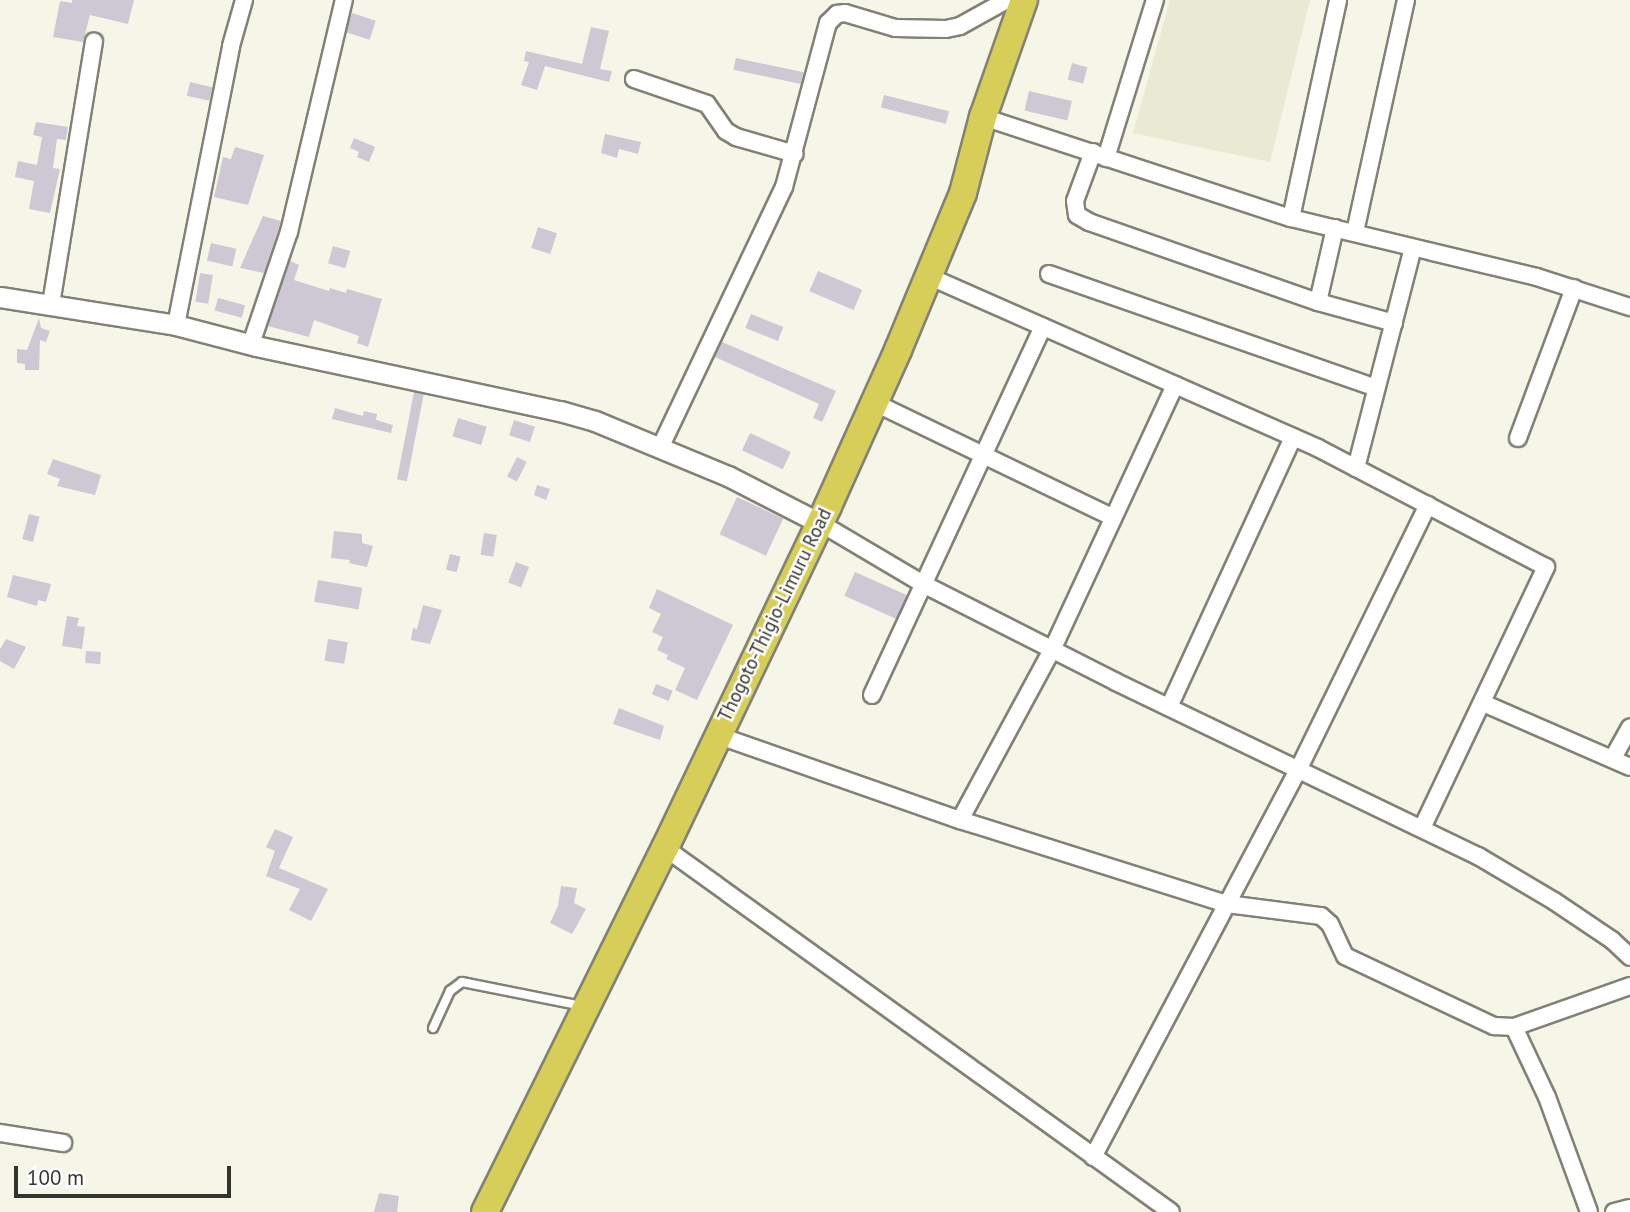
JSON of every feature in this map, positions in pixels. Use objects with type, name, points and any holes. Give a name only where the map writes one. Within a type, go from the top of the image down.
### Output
[{"type":"highway","name":"Thogoto-Thigio-Limuru Road","points":[[485,1212],[588,1007],[820,523],[963,193],[984,117],[1024,0]]},
{"type":"street","points":[[176,325],[231,46],[244,0]]},
{"type":"street","points":[[251,344],[289,232],[344,0]]},
{"type":"street","points":[[660,447],[763,235],[794,155],[825,29],[837,14],[845,13],[895,28],[946,29],[960,26],[1006,0]]},
{"type":"street","points":[[1154,0],[1099,155],[1075,201],[1077,215],[1089,222],[1318,302],[1394,323]]},
{"type":"street","points":[[1291,218],[1338,0]]},
{"type":"street","points":[[1355,232],[1406,0]]},
{"type":"street","points":[[51,304],[94,43]]},
{"type":"street","points":[[634,79],[699,99],[713,110],[726,131],[736,137],[794,155]]},
{"type":"street","points":[[984,117],[1291,218],[1574,288],[1630,307]]},
{"type":"street","points":[[1318,302],[1335,228]]},
{"type":"street","points":[[1356,468],[1413,248]]},
{"type":"street","points":[[1049,274],[1376,388]]},
{"type":"street","points":[[928,276],[1293,437],[1546,567],[1422,828]]},
{"type":"street","points":[[1518,438],[1574,288]]},
{"type":"street","points":[[0,298],[176,325],[251,344],[561,411],[660,447],[728,476],[820,523],[923,584],[1478,856],[1612,940],[1630,957]]},
{"type":"street","points":[[872,695],[1043,327]]},
{"type":"street","points":[[960,820],[1053,648],[1175,385]]},
{"type":"street","points":[[873,402],[982,457],[1112,517]]},
{"type":"street","points":[[1170,707],[1293,437]]},
{"type":"street","points":[[1093,1157],[1299,768],[1428,505]]},
{"type":"street","points":[[1483,703],[1630,767]]},
{"type":"street","points":[[1613,758],[1630,727]]},
{"type":"street","points":[[717,735],[960,820],[1227,904],[1321,916],[1330,924],[1342,952],[1350,959],[1494,1026],[1514,1027],[1630,986]]},
{"type":"street","points":[[665,848],[1171,1212]]},
{"type":"street","points":[[1514,1027],[1547,1097],[1589,1212]]},
{"type":"street","points":[[0,1133],[63,1143]]},
{"type":"street","points":[[1614,1212],[1630,1208]]},
{"type":"lane","points":[[433,1028],[450,991],[462,982],[588,1007]]},
{"type":"shaded area","points":[[1170,0],[1310,0],[1270,162],[1133,133]]},
{"type":"building","points":[[72,0],[134,0],[128,24],[90,15],[83,42],[53,37],[60,1],[72,3]]},
{"type":"building","points":[[352,13],[376,21],[370,40],[346,32]]},
{"type":"building","points":[[591,27],[609,31],[600,69],[612,71],[609,82],[545,66],[537,90],[521,85],[529,62],[524,61],[526,51],[582,64]]},
{"type":"building","points":[[736,58],[803,72],[801,84],[734,70]]},
{"type":"building","points":[[1072,63],[1087,67],[1083,84],[1068,79]]},
{"type":"building","points":[[190,82],[212,87],[209,101],[187,96]]},
{"type":"building","points":[[1029,91],[1072,101],[1067,120],[1025,110]]},
{"type":"building","points":[[884,95],[949,111],[946,124],[881,108]]},
{"type":"building","points":[[36,122],[68,127],[66,140],[57,139],[53,168],[60,169],[50,213],[29,209],[34,181],[15,177],[18,161],[37,165],[42,137],[33,135]]},
{"type":"building","points":[[605,134],[641,142],[638,154],[619,149],[617,158],[601,153]]},
{"type":"building","points":[[354,138],[375,147],[369,162],[357,157],[359,152],[350,148]]},
{"type":"building","points":[[235,147],[264,155],[248,205],[214,197],[223,157],[231,159]]},
{"type":"building","points":[[263,216],[281,221],[264,273],[240,268]]},
{"type":"building","points":[[538,227],[557,233],[550,254],[531,248]]},
{"type":"building","points":[[211,243],[236,249],[232,266],[207,261]]},
{"type":"building","points":[[333,246],[350,251],[345,268],[328,263]]},
{"type":"building","points":[[290,261],[299,265],[294,280],[329,291],[330,288],[346,293],[347,289],[382,299],[368,347],[357,343],[359,336],[314,320],[309,337],[268,326]]},
{"type":"building","points":[[818,271],[862,290],[854,310],[809,291]]},
{"type":"building","points":[[200,273],[213,275],[208,304],[195,302]]},
{"type":"building","points":[[218,298],[245,305],[242,318],[215,311]]},
{"type":"building","points":[[751,314],[783,327],[778,341],[745,328]]},
{"type":"building","points":[[39,318],[41,328],[50,331],[46,342],[40,340],[39,370],[25,370],[25,364],[17,363],[17,349],[27,350]]},
{"type":"building","points":[[722,342],[836,391],[822,422],[813,418],[819,404],[715,357]]},
{"type":"building","points":[[414,392],[424,394],[407,481],[397,479]]},
{"type":"building","points":[[335,408],[363,416],[364,411],[377,414],[376,420],[393,425],[391,433],[332,419]]},
{"type":"building","points":[[458,418],[487,427],[481,445],[452,436]]},
{"type":"building","points":[[514,420],[535,427],[530,442],[509,435]]},
{"type":"building","points":[[750,433],[791,452],[783,469],[742,450]]},
{"type":"building","points":[[517,457],[527,462],[517,482],[507,477]]},
{"type":"building","points":[[53,459],[101,475],[95,495],[57,486],[60,479],[47,474]]},
{"type":"building","points":[[537,485],[550,489],[546,500],[534,495]]},
{"type":"building","points":[[737,497],[783,519],[766,556],[720,534]]},
{"type":"building","points":[[29,514],[40,517],[33,542],[22,539]]},
{"type":"building","points":[[334,531],[362,534],[362,543],[373,546],[367,567],[349,563],[350,560],[331,558]]},
{"type":"building","points":[[484,533],[497,535],[493,557],[481,555]]},
{"type":"building","points":[[450,554],[461,557],[456,572],[446,569]]},
{"type":"building","points":[[516,562],[529,567],[521,588],[508,583]]},
{"type":"building","points":[[855,572],[907,595],[896,619],[844,596]]},
{"type":"building","points":[[13,575],[51,584],[46,602],[38,600],[37,606],[7,597]]},
{"type":"building","points":[[318,580],[362,588],[358,609],[314,602]]},
{"type":"building","points":[[657,589],[733,625],[697,700],[675,690],[685,668],[666,659],[668,655],[657,650],[663,637],[652,632],[661,614],[649,608]]},
{"type":"building","points":[[423,605],[442,610],[430,644],[411,640],[413,628],[417,629]]},
{"type":"building","points":[[67,616],[79,618],[77,626],[85,627],[82,649],[62,646]]},
{"type":"building","points":[[6,639],[26,647],[14,669],[0,661],[0,649]]},
{"type":"building","points":[[328,639],[348,642],[344,664],[325,661]]},
{"type":"building","points":[[86,651],[101,652],[100,664],[85,663]]},
{"type":"building","points":[[656,684],[673,691],[669,701],[652,694]]},
{"type":"building","points":[[619,708],[664,726],[660,740],[613,724]]},
{"type":"building","points":[[275,829],[293,837],[279,868],[328,889],[311,921],[289,910],[300,889],[266,876],[275,851],[266,847]]},
{"type":"building","points":[[561,886],[577,888],[574,903],[586,909],[572,934],[550,923],[558,906]]},
{"type":"building","points":[[379,1193],[399,1196],[397,1212],[374,1212]]}]
